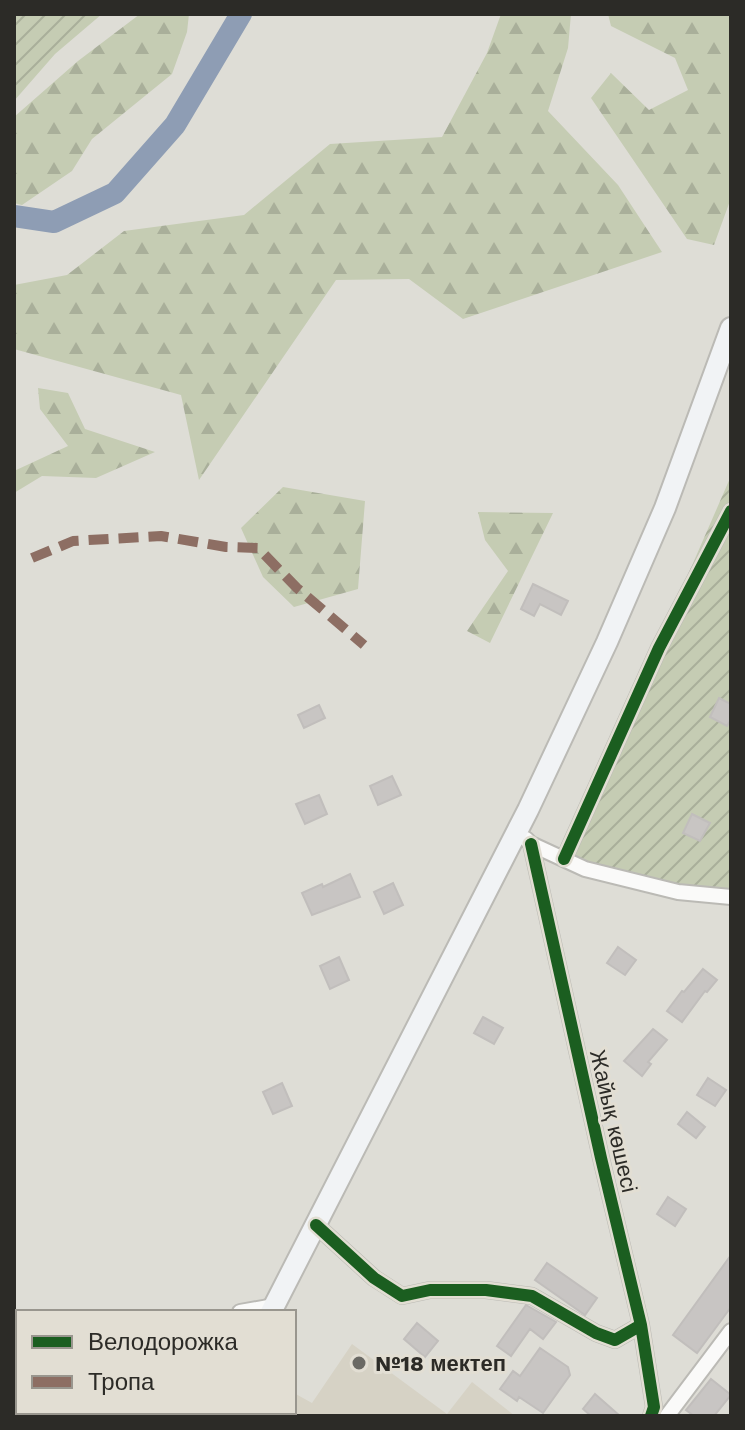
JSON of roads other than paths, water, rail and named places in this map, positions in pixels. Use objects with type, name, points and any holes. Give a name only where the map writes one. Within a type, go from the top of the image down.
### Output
[{"type":"main road","points":[[273,1309],[524,838],[665,508],[731,328]]},
{"type":"street","points":[[564,859],[659,648],[731,511]]},
{"type":"street","points":[[524,838],[585,869],[678,892],[731,897]]},
{"type":"street","name":"Жайық көшесі","points":[[524,838],[660,1414]]},
{"type":"street","points":[[316,1225],[374,1278],[402,1296],[430,1290],[486,1290],[532,1296],[596,1333],[615,1340],[641,1325]]},
{"type":"street","points":[[660,1414],[731,1331]]},
{"type":"waterway","points":[[14,216],[54,222],[115,193],[175,125],[241,14]]},
{"type":"place","name":"№18 мектеп","points":[[359,1363]]}]
